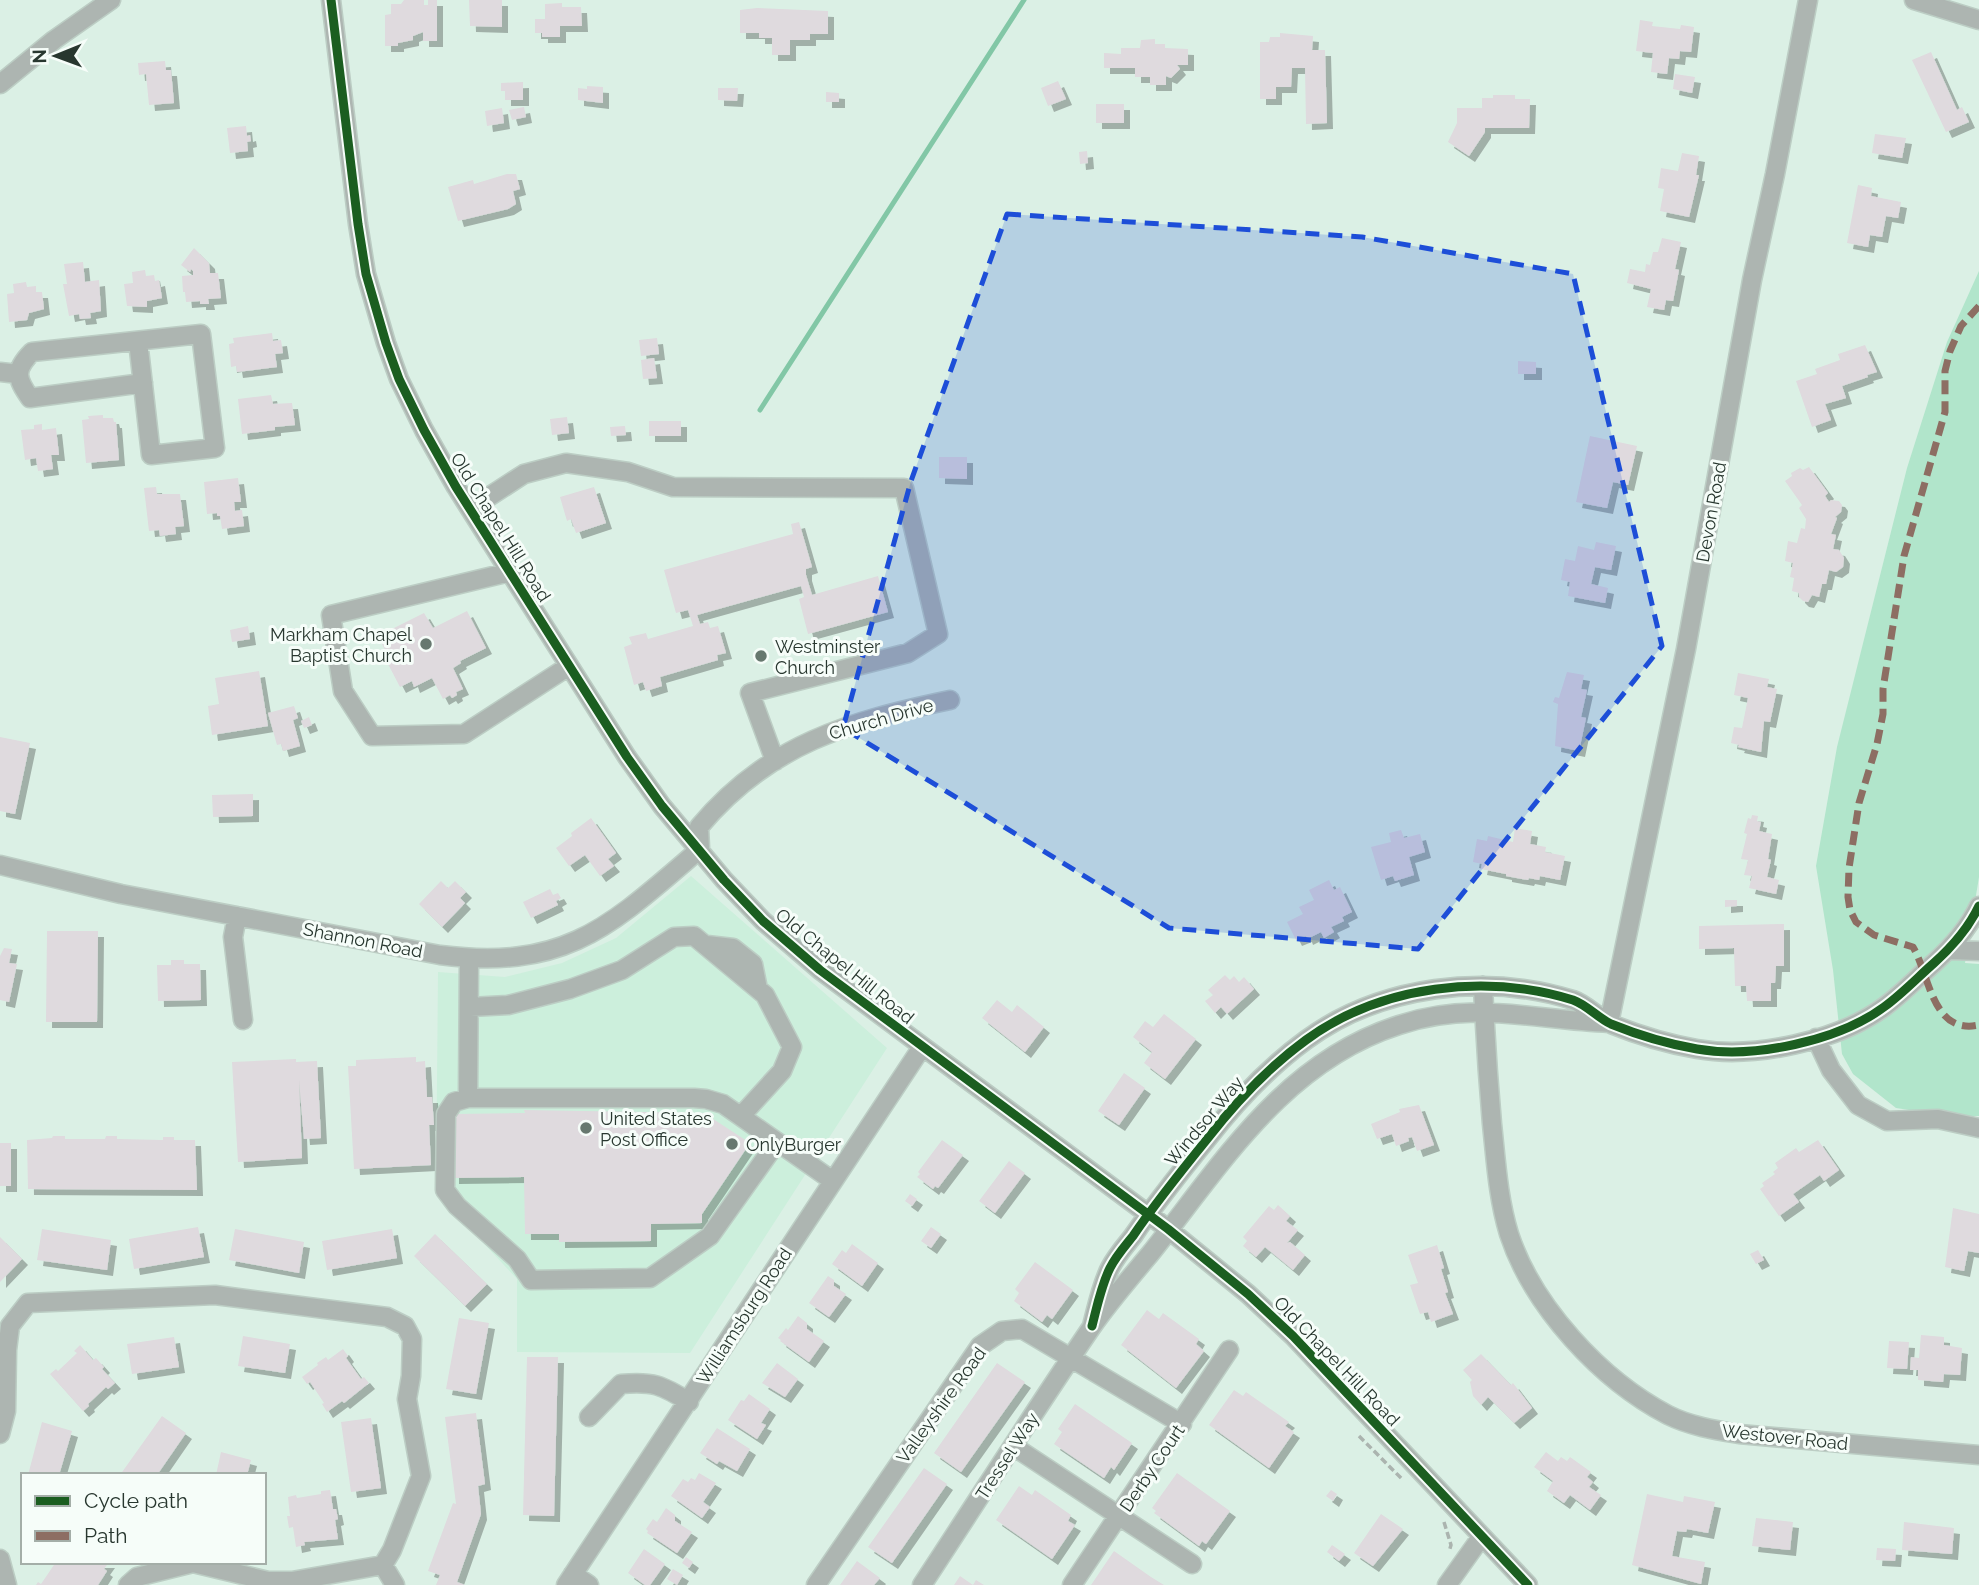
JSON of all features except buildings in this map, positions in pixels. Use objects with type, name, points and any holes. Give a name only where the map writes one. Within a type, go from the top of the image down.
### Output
[{"type":"street","points":[[0,85],[54,40],[111,0]]},
{"type":"street","name":"Old Chapel Hill Road","points":[[331,0],[366,274],[399,379],[424,430],[470,509],[627,757],[698,851],[763,921],[801,954],[1168,1229],[1248,1294],[1293,1336],[1528,1585]]},
{"type":"street","name":"Devon Road","points":[[1609,1023],[1686,649],[1752,280],[1808,0]]},
{"type":"street","points":[[1914,0],[1979,20]]},
{"type":"street","points":[[138,341],[143,383],[151,455],[215,448],[201,334],[32,352],[9,373],[30,398],[143,383]]},
{"type":"street","points":[[470,509],[524,474],[566,463],[628,472],[673,487],[904,488],[938,634],[908,653],[750,693],[775,761]]},
{"type":"street","points":[[510,572],[331,615],[343,691],[372,736],[464,734],[569,666]]},
{"type":"street","name":"Church Drive","points":[[698,851],[699,827],[716,808],[775,761],[830,732],[860,721],[950,700]]},
{"type":"street","name":"Shannon Road","points":[[0,865],[121,894],[469,959],[522,957],[583,939],[634,906],[698,851]]},
{"type":"street","name":"Windsor Way","points":[[1148,1214],[1226,1114],[1267,1072],[1308,1039],[1349,1014],[1430,989],[1483,986],[1540,991],[1577,1002],[1609,1023],[1698,1049],[1725,1051],[1783,1046],[1846,1028],[1883,1008],[1950,950],[1979,906]]},
{"type":"street","points":[[237,916],[233,937],[243,1020]]},
{"type":"street","points":[[470,1007],[508,1005],[570,989],[622,970],[674,937],[694,936],[765,995],[792,1047],[782,1071],[741,1116]]},
{"type":"street","points":[[1950,950],[1979,951]]},
{"type":"street","points":[[468,1098],[469,959]]},
{"type":"street","name":"Westover Road","points":[[1483,986],[1497,1179],[1509,1233],[1515,1250],[1542,1298],[1575,1341],[1603,1370],[1628,1391],[1669,1416],[1702,1427],[1740,1434],[1979,1455]]},
{"type":"street","name":"Windsor Way","points":[[1168,1229],[1247,1131],[1284,1092],[1320,1063],[1359,1040],[1434,1016],[1484,1011],[1609,1023]]},
{"type":"street","points":[[1816,1038],[1831,1070],[1858,1105],[1887,1121],[1938,1119],[1979,1128]]},
{"type":"street","name":"Williamsburg Road","points":[[570,1580],[922,1047]]},
{"type":"street","points":[[777,1142],[710,1236],[650,1278],[531,1280],[517,1259],[457,1206],[445,1190],[446,1114],[454,1102],[468,1098],[717,1101],[741,1116],[833,1181]]},
{"type":"street","name":"Tressel Way","points":[[1092,1326],[1110,1267],[1148,1214]]},
{"type":"street","name":"Tressel Way","points":[[922,1585],[1092,1326],[1168,1229]]},
{"type":"street","points":[[0,1434],[6,1411],[10,1326],[28,1303],[215,1295],[387,1317],[405,1326],[412,1339],[407,1399],[421,1476],[393,1550],[383,1565],[292,1581],[268,1581],[197,1564]]},
{"type":"street","name":"Valleyshire Road","points":[[816,1585],[981,1346],[1002,1331],[1022,1329],[1182,1424]]},
{"type":"street","name":"Derby Court","points":[[1072,1585],[1229,1350]]},
{"type":"street","points":[[589,1417],[621,1384],[646,1382],[672,1391],[689,1402]]},
{"type":"street","points":[[1013,1446],[1192,1564]]},
{"type":"street","points":[[1447,1585],[1482,1536]]},
{"type":"street","points":[[0,1559],[8,1585]]},
{"type":"street","points":[[128,1585],[137,1577],[189,1564]]},
{"type":"street","points":[[383,1565],[395,1585]]},
{"type":"street","points":[[570,1580],[589,1585]]},
{"type":"path","points":[[1359,1436],[1406,1483]]},
{"type":"path","points":[[1444,1521],[1451,1545],[1446,1562]]},
{"type":"highlighted area","points":[[1007,214],[1362,237],[1573,274],[1662,646],[1418,949],[1169,928],[843,728],[911,481]]},
{"type":"shaded area","points":[[1979,271],[1979,877],[1965,963],[1979,964],[1979,1116],[1948,1116],[1896,1108],[1853,1074],[1842,1054],[1833,970],[1816,866],[1837,747],[1907,468],[1947,342]]},
{"type":"shaded area","points":[[691,876],[887,1048],[690,1353],[517,1352],[517,1279],[436,1192],[438,972],[505,977],[562,963],[616,938]]},
{"type":"waterway","points":[[760,410],[1024,0]]},
{"type":"marked path","points":[[1979,306],[1961,326],[1945,371],[1945,412],[1904,556],[1883,689],[1883,714],[1859,803],[1849,868],[1848,897],[1856,922],[1874,935],[1913,947],[1935,1001],[1951,1021],[1963,1026],[1979,1025]]},
{"type":"cycle path","points":[[331,0],[366,274],[399,379],[456,487],[627,757],[662,806],[724,880],[763,921],[820,970],[1168,1229],[1248,1294],[1293,1336],[1528,1585]]},
{"type":"cycle path","points":[[1092,1326],[1112,1264],[1160,1198],[1230,1111],[1266,1073],[1292,1050],[1335,1021],[1400,996],[1435,989],[1505,987],[1573,1000],[1611,1024],[1686,1047],[1720,1051],[1769,1049],[1820,1038],[1865,1019],[1884,1007],[1948,950],[1965,930],[1979,906]]},
{"type":"place","name":"Markham Chapel Baptist Church","points":[[426,644]]},
{"type":"place","name":"Westminster Church","points":[[761,656]]},
{"type":"place","name":"United States Post Office","points":[[586,1128]]},
{"type":"place","name":"OnlyBurger","points":[[732,1144]]}]
